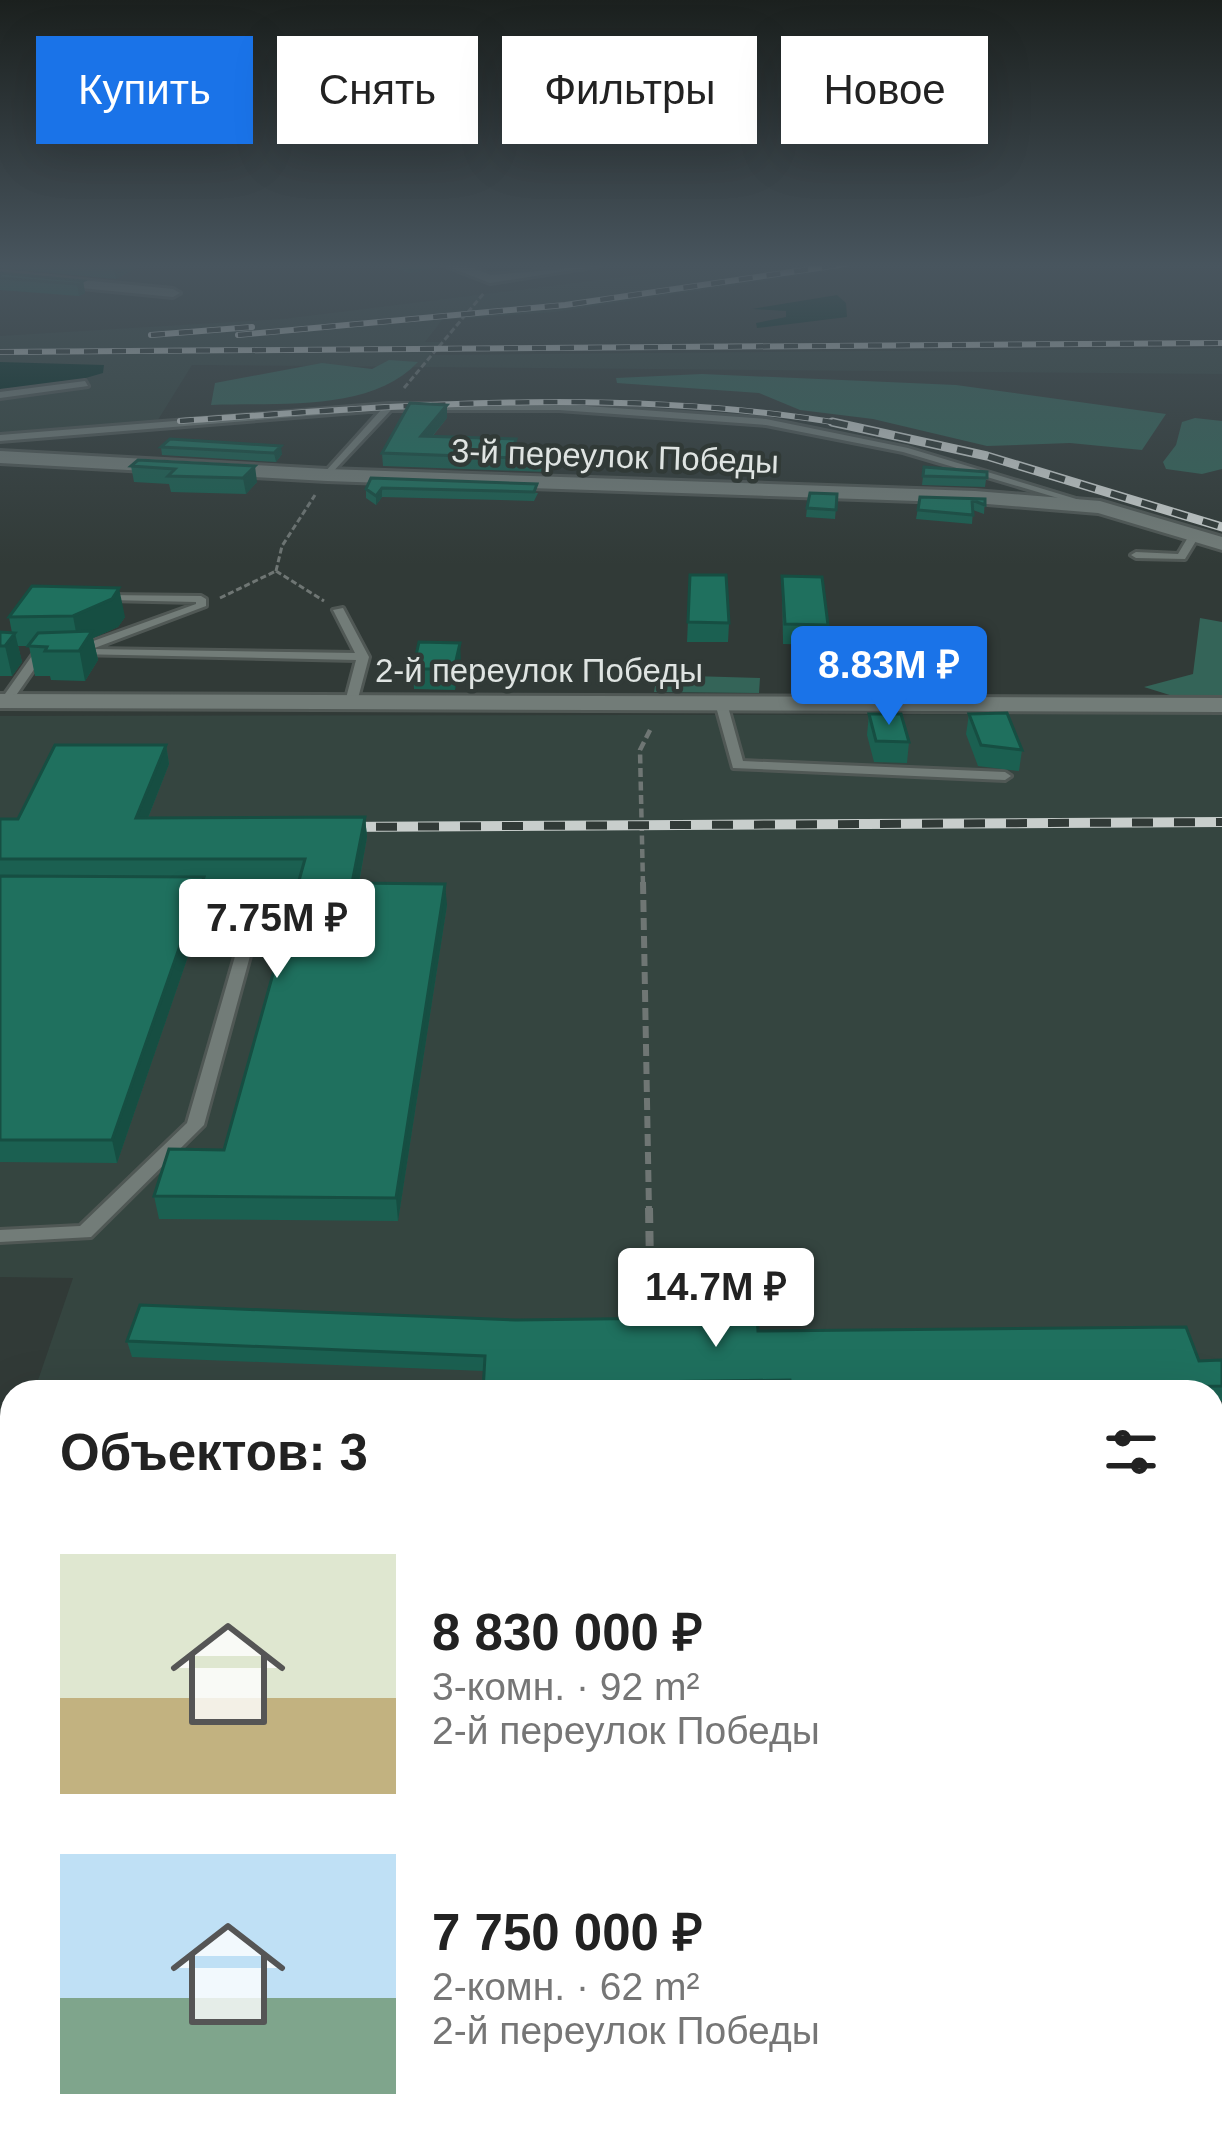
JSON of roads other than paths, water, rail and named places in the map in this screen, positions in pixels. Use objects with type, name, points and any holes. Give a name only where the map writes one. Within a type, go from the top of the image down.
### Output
[{"type":"street","name":"3-й переулок Победы","points":[[0,457],[327,475],[975,497],[1100,507],[1222,544]]},
{"type":"street","name":"2-й переулок Победы","points":[[3,701],[1222,705]]},
{"type":"lane","points":[[0,395],[85,384]]},
{"type":"lane","points":[[0,437],[389,407],[559,407],[766,422],[905,449],[1100,507]]},
{"type":"lane","points":[[327,475],[389,407]]},
{"type":"lane","points":[[1136,555],[1181,557],[1194,536]]},
{"type":"lane","points":[[65,652],[143,631],[201,606],[201,599],[109,597]]},
{"type":"lane","points":[[339,610],[364,657],[351,702]]},
{"type":"lane","points":[[19,655],[364,657]]},
{"type":"lane","points":[[3,701],[38,655]]},
{"type":"lane","points":[[721,704],[738,765],[1006,776]]},
{"type":"lane","points":[[0,1236],[85,1232],[195,1126],[261,890],[166,890]]},
{"type":"railway","points":[[180,421],[432,405],[600,402],[767,413],[837,423]]},
{"type":"railway","points":[[832,422],[837,423]]},
{"type":"railway","points":[[837,423],[850,425]]},
{"type":"railway","points":[[837,423],[987,456],[1222,527]]},
{"type":"railway","points":[[334,827],[1222,822]]}]
